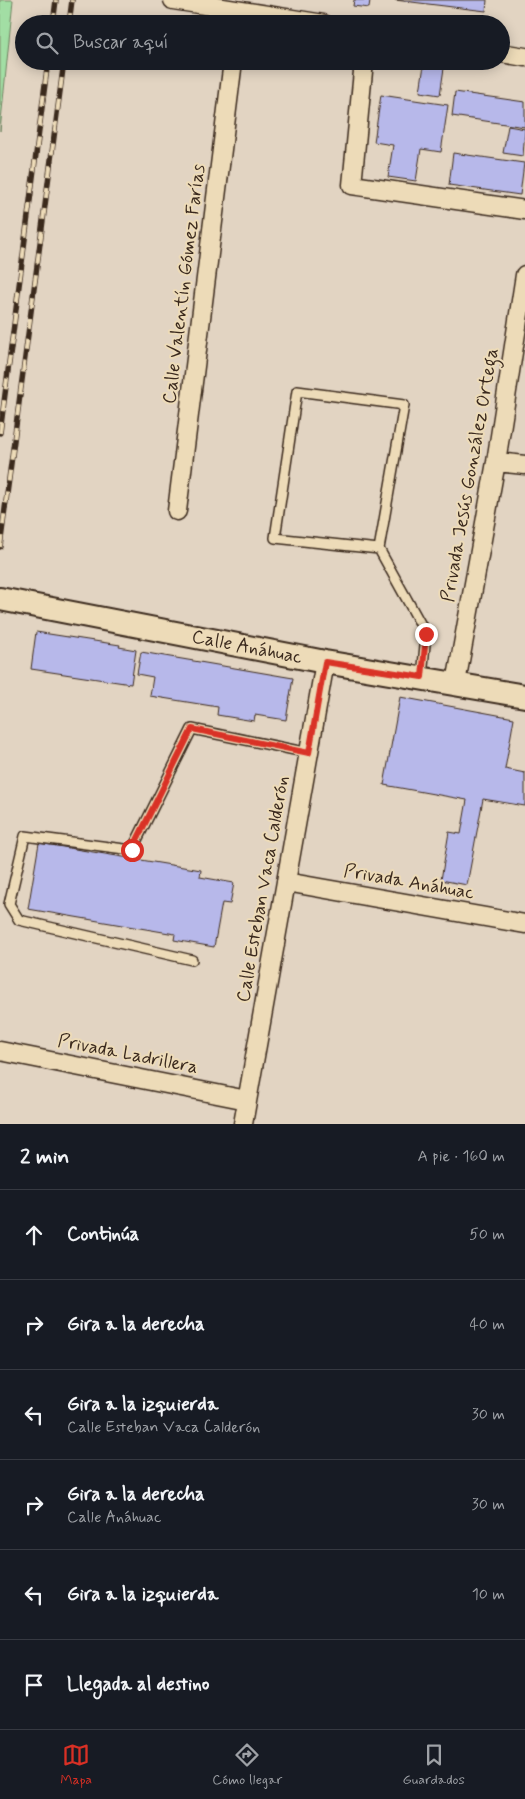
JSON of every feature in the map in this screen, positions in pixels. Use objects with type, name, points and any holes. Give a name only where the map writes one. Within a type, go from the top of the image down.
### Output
[{"type":"street","points":[[173,0],[265,15]]},
{"type":"street","points":[[510,54],[525,57]]},
{"type":"street","name":"Calle Valentín Gómez Farías","points":[[177,511],[232,70]]},
{"type":"street","points":[[363,70],[352,185],[525,210]]},
{"type":"street","name":"Privada Jesús González Ortega","points":[[456,683],[496,462],[525,275]]},
{"type":"street","points":[[496,462],[525,465]]},
{"type":"street","name":"Calle Anáhuac","points":[[0,599],[325,662],[525,696]]},
{"type":"street","name":"Calle Esteban Vaca Calderón","points":[[243,1124],[325,662]]},
{"type":"street","name":"Privada Anáhuac","points":[[286,882],[525,924]]},
{"type":"street","name":"Privada Ladrillera","points":[[0,1051],[247,1100]]},
{"type":"lane","points":[[379,549],[275,538],[297,391],[404,405],[379,549],[426,634],[422,677]]},
{"type":"lane","points":[[192,960],[19,920],[9,904],[25,836],[132,850],[192,729],[309,753]]},
{"type":"green space","points":[[0,0],[13,0],[0,131]]},
{"type":"building","points":[[354,0],[370,0],[369,8],[353,6]]},
{"type":"building","points":[[395,0],[487,0],[486,11]]},
{"type":"building","points":[[423,70],[444,70],[440,95],[420,92]]},
{"type":"building","points":[[455,92],[525,102],[525,127],[452,116]]},
{"type":"building","points":[[381,95],[448,105],[441,152],[421,149],[416,181],[388,177],[393,145],[374,142]]},
{"type":"building","points":[[508,126],[525,129],[523,156],[503,153]]},
{"type":"building","points":[[453,153],[524,163],[520,195],[449,185]]},
{"type":"building","points":[[36,632],[120,645],[119,647],[136,650],[131,684],[31,669]]},
{"type":"building","points":[[141,652],[293,678],[286,720],[255,715],[254,721],[217,715],[218,707],[150,696],[153,677],[137,674]]},
{"type":"building","points":[[400,697],[514,718],[505,769],[525,773],[525,806],[483,799],[467,885],[441,880],[449,832],[461,834],[467,800],[384,785]]},
{"type":"building","points":[[39,843],[201,870],[200,877],[234,883],[230,904],[222,903],[214,947],[174,940],[175,934],[28,909]]},
{"type":"railway","points":[[54,15],[56,0]]},
{"type":"railway","points":[[70,15],[72,0]]},
{"type":"railway","points":[[0,433],[47,70]]},
{"type":"railway","points":[[0,547],[63,70]]},
{"type":"route","points":[[132,850],[192,729],[309,753],[325,662],[422,677],[426,634]]}]
